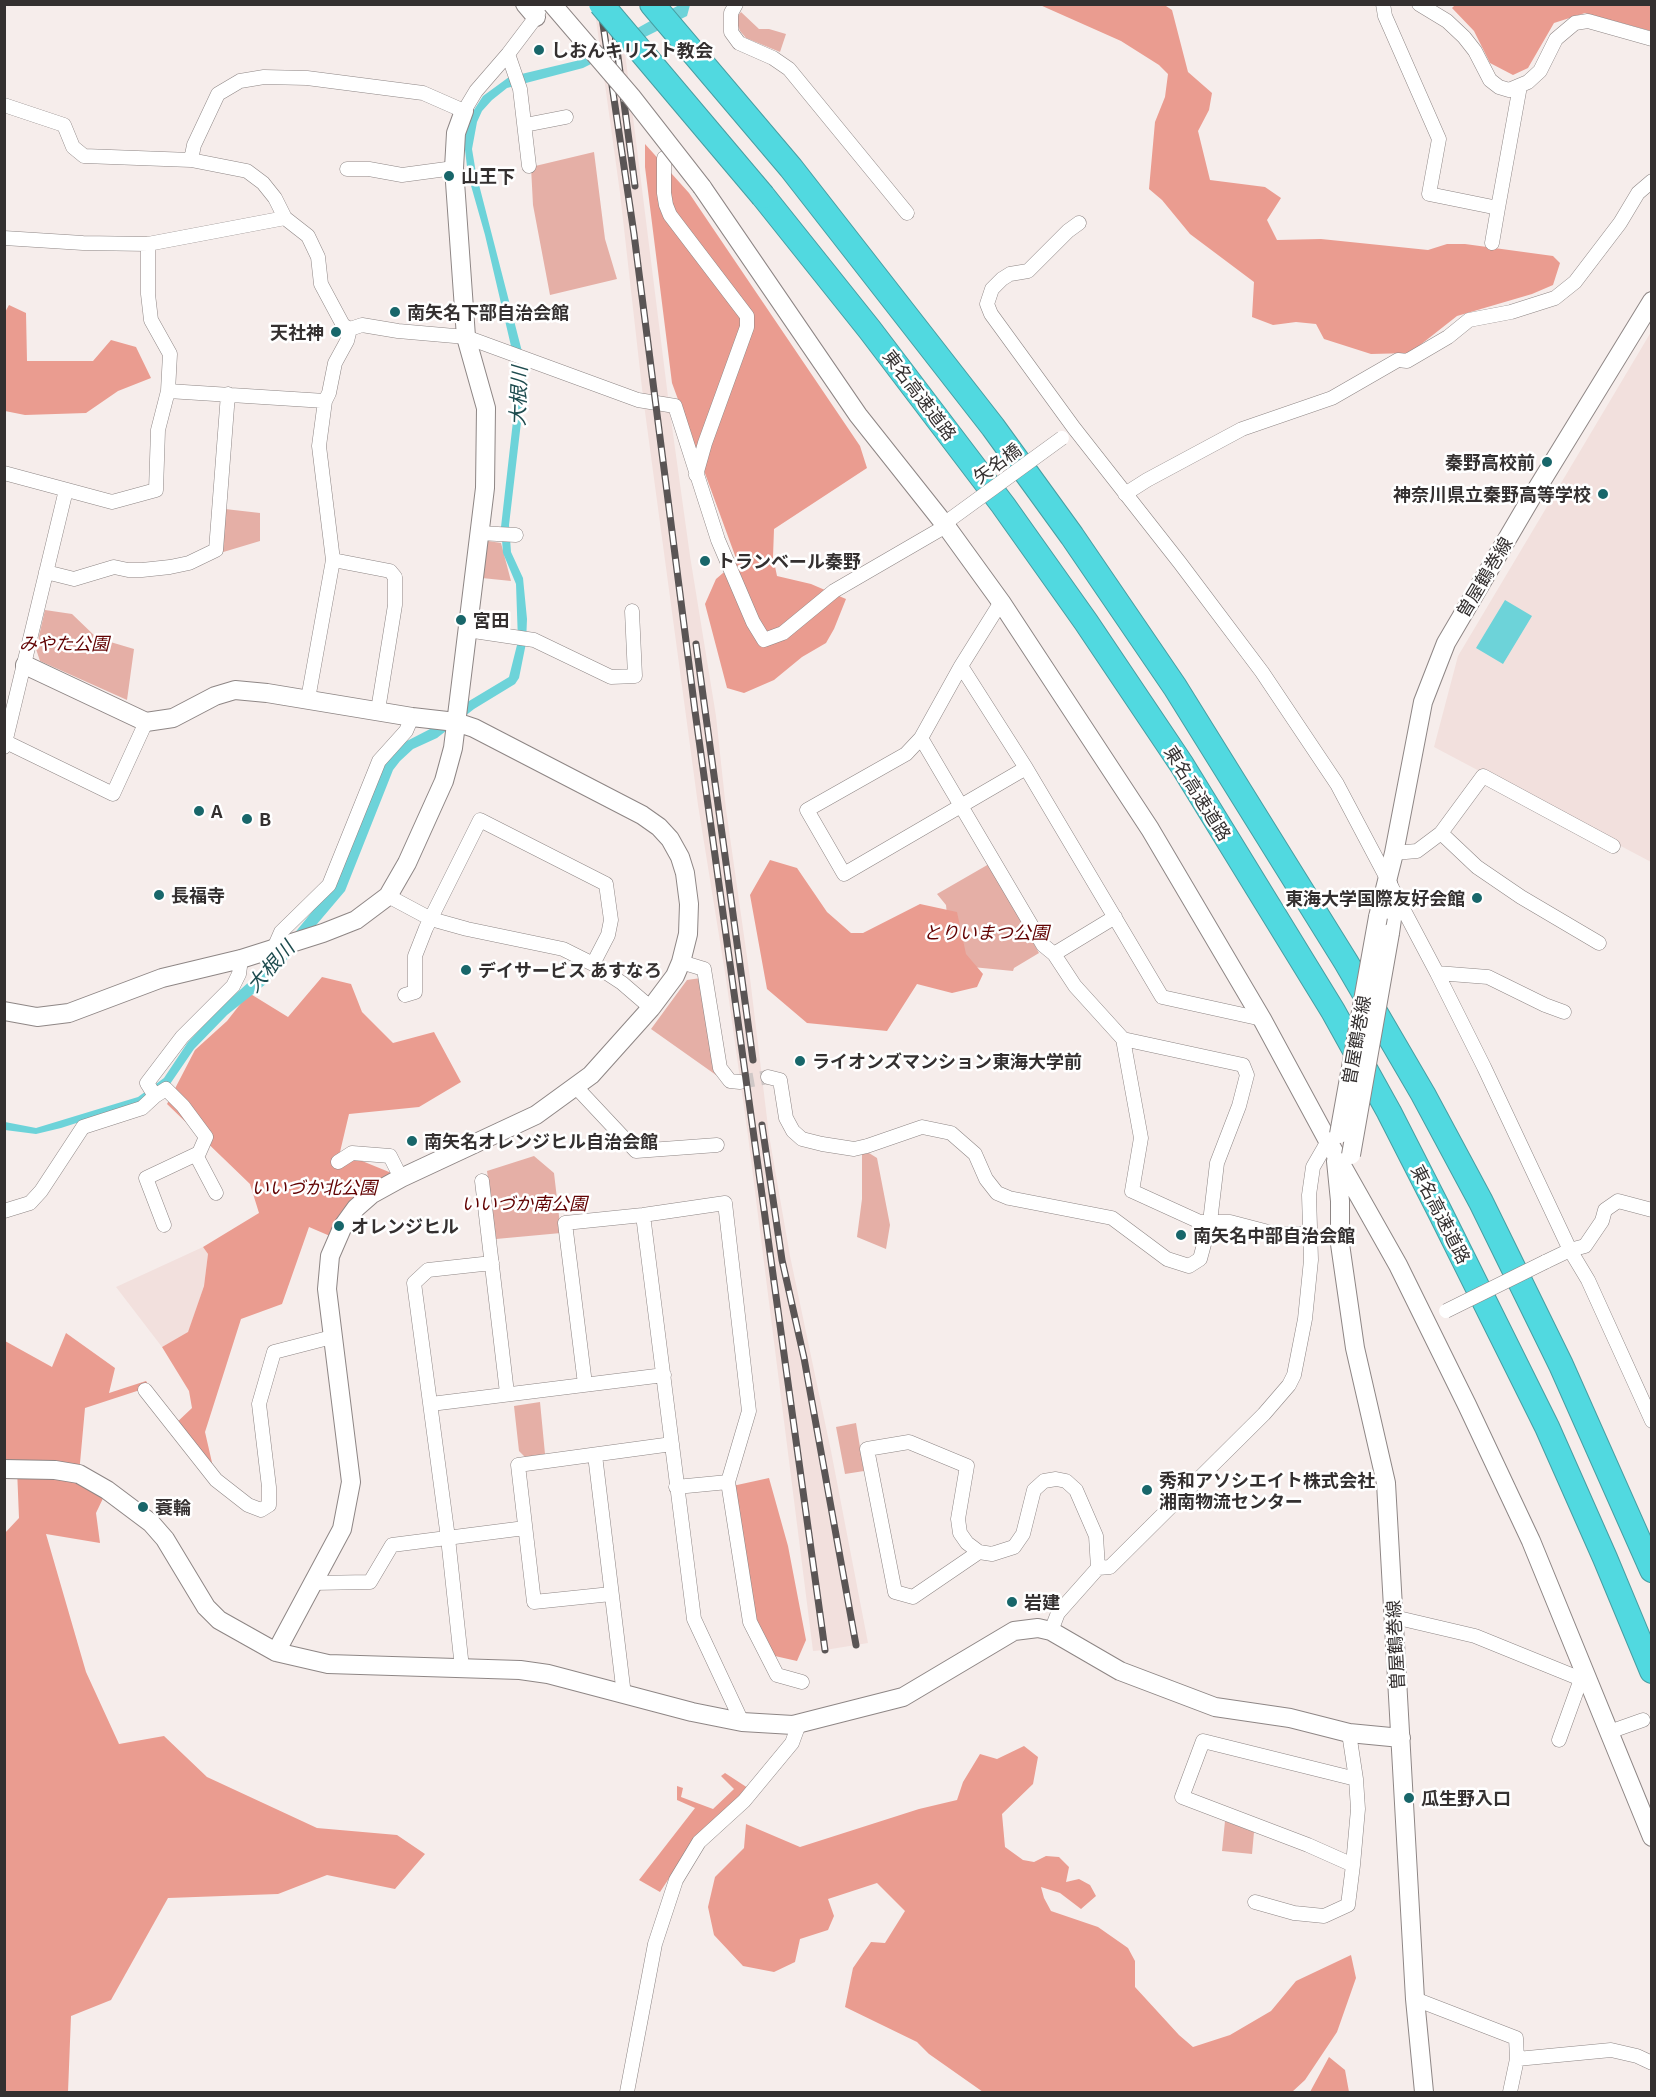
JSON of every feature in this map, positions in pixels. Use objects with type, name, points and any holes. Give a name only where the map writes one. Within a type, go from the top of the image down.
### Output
[{"type":"highway","name":"東名高速道路","points":[[601,4],[763,196],[870,330],[1003,505],[1086,622],[1182,765],[1333,1011],[1389,1112],[1537,1406],[1605,1558],[1652,1671]]},
{"type":"highway","name":"東名高速道路","points":[[652,4],[791,168],[993,427],[1175,687],[1346,962],[1417,1084],[1480,1202],[1561,1365],[1652,1570]]},
{"type":"street","points":[[552,4],[630,96],[702,187],[858,415],[949,522],[1150,829],[1338,1146],[1313,1167],[1309,1195],[1311,1260],[1305,1319],[1294,1375],[1289,1385],[1264,1414],[1110,1567],[1098,1568],[1058,1613],[1051,1631]]},
{"type":"street","points":[[736,4],[731,13],[731,32],[739,43],[773,58],[789,69],[907,213]]},
{"type":"street","points":[[1383,4],[1385,16],[1439,139],[1429,194],[1498,208]]},
{"type":"street","points":[[1419,4],[1447,21],[1464,37],[1475,51],[1490,80],[1499,87],[1509,90],[1528,82],[1540,71],[1556,39],[1575,23],[1588,21],[1652,39]]},
{"type":"street","points":[[4,1011],[37,1017],[69,1013],[162,978],[241,959],[356,920],[388,896],[407,863],[444,781],[456,722],[485,488],[486,408],[466,337],[454,168],[456,133],[464,111],[476,91],[508,54],[534,9]]},
{"type":"street","points":[[508,54],[520,89],[530,166]]},
{"type":"street","points":[[191,160],[194,145],[218,94],[240,81],[264,77],[307,78],[423,93],[464,111]]},
{"type":"street","points":[[1492,243],[1520,86]]},
{"type":"street","points":[[4,105],[64,125],[73,147],[84,156],[191,160],[247,171],[263,183],[275,198],[285,218],[308,236],[318,257],[321,284],[343,325],[350,329],[362,325],[398,331],[466,337],[638,400],[675,406],[696,477]]},
{"type":"street","points":[[525,125],[566,117]]},
{"type":"street","points":[[664,158],[664,192],[670,215],[747,316],[747,327],[705,443],[696,477]]},
{"type":"street","points":[[347,169],[369,169],[402,174],[454,168]]},
{"type":"street","points":[[1125,494],[1242,429],[1332,398],[1398,360],[1407,361],[1448,337],[1469,320],[1511,312],[1555,298],[1575,282],[1620,223],[1638,193],[1652,181]]},
{"type":"street","points":[[4,238],[148,244],[285,218]]},
{"type":"street","points":[[1079,223],[1028,271],[1010,274],[1002,279],[993,289],[987,304],[991,314],[1074,428],[1262,672],[1337,784],[1437,972],[1484,1067],[1570,1250],[1588,1280],[1652,1421]]},
{"type":"street","points":[[4,473],[112,502],[156,490],[158,430],[168,391],[170,354],[151,320],[148,294],[148,244]]},
{"type":"street","name":"曽屋鶴巻線","points":[[1424,2092],[1415,1999],[1386,1483],[1355,1348],[1340,1244],[1338,1146],[1381,901],[1394,853],[1423,702],[1446,643],[1530,500],[1652,301]]},
{"type":"street","points":[[308,699],[333,560],[319,446],[325,401],[329,393],[335,363],[347,341],[350,329]]},
{"type":"street","points":[[168,391],[325,401]]},
{"type":"street","points":[[46,572],[74,579],[114,567],[128,570],[170,567],[189,563],[216,550],[228,394]]},
{"type":"street","name":"矢名橋","points":[[696,477],[718,540],[753,622],[764,640],[783,633],[834,591],[949,522],[1074,428]]},
{"type":"street","points":[[66,490],[5,744],[113,794],[146,722]]},
{"type":"street","points":[[479,533],[516,535]]},
{"type":"street","points":[[333,560],[390,571],[395,577],[395,605],[378,710]]},
{"type":"street","points":[[1000,602],[921,738],[906,754],[807,810],[844,874],[1026,768]]},
{"type":"street","points":[[467,630],[523,638],[554,649],[611,677],[635,676],[632,611]]},
{"type":"street","points":[[25,665],[146,722],[172,718],[215,696],[235,690],[456,722],[474,728],[642,815],[659,827],[670,839],[680,857],[689,904],[688,934],[681,962],[675,976],[651,1008],[613,1052],[576,1087],[536,1115],[401,1178],[372,1194],[356,1208],[343,1226],[330,1256],[327,1289],[351,1482],[342,1529],[276,1652]]},
{"type":"street","points":[[961,666],[1026,768],[1162,997],[1262,1019]]},
{"type":"street","points":[[277,948],[280,932],[329,885],[379,761],[406,731],[411,717]]},
{"type":"street","points":[[921,738],[1043,945],[1054,954],[1075,986],[1123,1040],[1141,1138],[1132,1191],[1200,1222],[1230,1222],[1276,1234],[1310,1234]]},
{"type":"street","points":[[1394,853],[1417,851],[1441,833],[1483,776],[1613,846]]},
{"type":"street","points":[[416,993],[415,956],[426,928],[480,819],[606,884],[611,920],[608,935],[593,964]]},
{"type":"street","points":[[1441,833],[1477,867],[1521,897],[1599,943]]},
{"type":"street","name":"曽屋鶴巻線","points":[[1340,1201],[1347,1173],[1338,1146],[1390,933],[1393,912],[1388,881]]},
{"type":"street","points":[[388,896],[431,919],[563,949],[593,964],[622,983],[651,1008]]},
{"type":"street","points":[[1054,954],[1115,917]]},
{"type":"street","points":[[151,1091],[147,1083],[182,1037],[233,986],[239,974],[241,959]]},
{"type":"street","points":[[681,962],[704,969],[720,1068],[730,1081],[740,1082]]},
{"type":"street","points":[[1437,972],[1488,977],[1564,1012]]},
{"type":"street","points":[[768,1077],[780,1080],[786,1118],[793,1131],[802,1139],[854,1149],[922,1127],[951,1133],[975,1154],[986,1179],[997,1193],[1009,1198],[1065,1207],[1112,1218],[1173,1263],[1189,1266],[1200,1259],[1210,1222],[1217,1163],[1239,1106],[1246,1075],[1243,1065],[1123,1040]]},
{"type":"street","points":[[576,1087],[636,1151],[717,1145]]},
{"type":"street","points":[[151,1091],[166,1089],[183,1106],[206,1137],[199,1153],[146,1178],[147,1198],[164,1225]]},
{"type":"street","points":[[4,1211],[30,1203],[41,1191],[82,1127],[142,1108],[151,1091]]},
{"type":"street","points":[[338,1162],[352,1153],[390,1156],[401,1178]]},
{"type":"street","points":[[196,1155],[216,1193]]},
{"type":"street","points":[[1347,1173],[1426,1320],[1531,1541],[1585,1680],[1652,1837]]},
{"type":"street","points":[[482,1181],[507,1394]]},
{"type":"street","points":[[1426,1320],[1570,1250],[1585,1246],[1602,1221],[1605,1210],[1618,1201],[1652,1210]]},
{"type":"street","points":[[585,1384],[565,1223],[725,1203],[749,1411],[728,1482],[750,1622],[777,1675],[801,1682]]},
{"type":"street","points":[[643,1215],[694,1619],[742,1722]]},
{"type":"street","points":[[462,1668],[448,1538],[414,1283],[428,1270],[492,1263]]},
{"type":"street","points":[[145,1390],[216,1480],[248,1505],[261,1510],[269,1504],[269,1488],[259,1404],[274,1352],[332,1336]]},
{"type":"street","points":[[431,1404],[664,1375]]},
{"type":"street","points":[[979,1552],[913,1597],[895,1592],[867,1449],[909,1442],[967,1466],[958,1519],[960,1533],[967,1543],[979,1552],[992,1554],[1014,1546],[1023,1534],[1034,1490],[1044,1482],[1056,1479],[1066,1481],[1076,1490],[1096,1536],[1098,1568]]},
{"type":"street","points":[[611,1594],[534,1602],[518,1465],[672,1444]]},
{"type":"street","points":[[595,1455],[624,1695]]},
{"type":"street","points":[[4,1469],[55,1470],[79,1474],[107,1490],[151,1523],[165,1539],[206,1607],[219,1620],[276,1652],[328,1664],[520,1670],[548,1674],[692,1712],[742,1722],[799,1725],[903,1696],[922,1687],[1014,1631],[1038,1628],[1051,1631],[1112,1668],[1194,1701],[1244,1713],[1311,1722],[1349,1733],[1401,1738]]},
{"type":"street","points":[[676,1487],[728,1482]]},
{"type":"street","points":[[312,1583],[370,1582],[392,1545],[525,1528]]},
{"type":"street","points":[[1394,1617],[1475,1636],[1585,1680]]},
{"type":"street","points":[[1559,1740],[1585,1680]]},
{"type":"street","points":[[1609,1732],[1643,1720]]},
{"type":"street","points":[[627,2092],[655,1944],[676,1880],[699,1842],[744,1801],[792,1743],[799,1725]]},
{"type":"street","points":[[1255,1902],[1294,1913],[1324,1916],[1348,1905],[1358,1809],[1349,1733]]},
{"type":"street","points":[[1353,1865],[1308,1845],[1182,1797],[1203,1742],[1356,1779]]},
{"type":"street","points":[[1415,1999],[1516,2038],[1517,2059],[1510,2092]]},
{"type":"street","points":[[1517,2059],[1611,2050],[1637,2056],[1652,2063]]},
{"type":"shaded area","points":[[594,5],[619,5],[669,405],[716,716],[769,1135],[790,1256],[868,1643],[825,1650],[813,1651],[748,1136],[698,805],[643,397],[620,193]]},
{"type":"shaded area","name":"神奈川県立秦野高等学校","points":[[1651,332],[1651,862],[1434,747],[1458,656]]},
{"type":"shaded area","points":[[203,1247],[208,1254],[204,1286],[188,1333],[162,1347],[116,1287]]},
{"type":"green space","points":[[1163,4],[1172,10],[1188,72],[1212,93],[1209,110],[1198,131],[1210,180],[1265,187],[1281,198],[1267,220],[1277,240],[1321,239],[1428,250],[1447,244],[1465,244],[1553,256],[1560,263],[1553,285],[1532,294],[1457,316],[1410,353],[1371,354],[1324,339],[1316,324],[1296,322],[1273,325],[1252,317],[1254,282],[1190,234],[1162,200],[1149,189],[1155,122],[1165,97],[1168,74],[1159,65],[1121,41],[1040,5]]},
{"type":"green space","points":[[1455,5],[1651,5],[1651,31],[1585,13],[1554,23],[1528,68],[1513,75],[1490,63],[1474,31],[1452,8]]},
{"type":"green space","points":[[741,12],[759,29],[769,29],[786,34],[780,52],[746,38],[737,23],[737,17]]},
{"type":"green space","points":[[645,144],[689,193],[860,446],[867,468],[774,529],[773,557],[777,576],[811,584],[846,599],[826,643],[802,657],[774,680],[744,693],[727,688],[705,604],[716,579],[737,561],[672,383],[645,167]]},
{"type":"green space","points":[[594,152],[605,239],[617,279],[550,295],[533,205],[531,167]]},
{"type":"green space","points":[[9,305],[26,313],[27,361],[93,361],[111,340],[136,347],[151,378],[118,391],[86,413],[25,415],[5,411],[4,314]]},
{"type":"green space","points":[[225,509],[260,513],[260,541],[220,553]]},
{"type":"green space","points":[[488,541],[501,543],[511,581],[482,578],[485,544]]},
{"type":"green space","name":"みやた公園","points":[[45,610],[72,614],[97,638],[134,649],[127,700],[40,661],[36,649]]},
{"type":"green space","points":[[770,860],[797,868],[827,912],[851,933],[863,933],[920,904],[957,912],[966,954],[983,974],[977,987],[952,993],[917,984],[887,1031],[807,1023],[767,989],[750,895]]},
{"type":"green space","name":"とりいまつ公園","points":[[989,864],[1039,953],[1014,968],[1013,971],[952,965],[946,905],[937,894]]},
{"type":"green space","name":"いいづか北公園","points":[[322,977],[351,984],[362,1012],[393,1043],[434,1032],[461,1082],[419,1107],[349,1114],[340,1152],[394,1174],[330,1236],[309,1227],[282,1304],[241,1319],[205,1432],[216,1480],[140,1390],[85,1408],[79,1474],[107,1490],[96,1513],[100,1543],[46,1534],[86,1672],[119,1744],[164,1736],[207,1777],[317,1828],[397,1835],[425,1854],[395,1889],[327,1875],[278,1894],[168,1898],[111,2000],[71,2016],[68,2092],[5,2092],[4,1534],[19,1518],[17,1469],[5,1469],[5,1341],[52,1367],[66,1333],[115,1368],[109,1393],[146,1381],[174,1425],[192,1408],[189,1391],[162,1347],[188,1332],[204,1286],[208,1254],[203,1247],[259,1213],[250,1184],[167,1104],[195,1050],[227,1021],[249,993],[288,1017]]},
{"type":"green space","points":[[701,978],[712,1061],[716,1075],[651,1029],[687,980]]},
{"type":"green space","points":[[869,1153],[877,1158],[890,1225],[886,1249],[857,1237],[862,1199],[862,1154]]},
{"type":"green space","name":"いいづか南公園","points":[[534,1156],[554,1173],[561,1233],[496,1239],[487,1171]]},
{"type":"green space","points":[[540,1402],[545,1454],[525,1457],[519,1451],[514,1406]]},
{"type":"green space","points":[[856,1423],[864,1471],[845,1474],[836,1427]]},
{"type":"green space","points":[[769,1478],[788,1546],[806,1640],[797,1661],[766,1654],[750,1622],[728,1482],[737,1485]]},
{"type":"green space","points":[[1024,1746],[1038,1757],[1033,1784],[1002,1814],[1005,1847],[1023,1860],[1034,1862],[1046,1856],[1059,1857],[1069,1867],[1066,1882],[1079,1879],[1090,1885],[1096,1896],[1081,1909],[1060,1893],[1041,1887],[1051,1911],[1098,1927],[1128,1948],[1135,1961],[1135,1987],[1193,2047],[1230,2035],[1271,2011],[1296,1981],[1351,1955],[1356,1978],[1337,2032],[1305,2080],[1292,2092],[983,2092],[929,2054],[917,2042],[845,2007],[853,1968],[871,1942],[885,1943],[905,1911],[877,1883],[828,1899],[834,1916],[828,1930],[800,1939],[795,1962],[774,1972],[743,1966],[714,1935],[708,1907],[715,1877],[744,1848],[746,1824],[800,1847],[919,1809],[957,1800],[963,1782],[980,1754],[997,1759]]},
{"type":"green space","points":[[725,1773],[751,1790],[695,1839],[660,1892],[639,1880],[695,1808],[677,1800],[677,1786],[683,1788],[681,1797],[713,1809],[734,1789],[721,1776]]},
{"type":"green space","points":[[1225,1821],[1254,1832],[1252,1854],[1222,1851]]},
{"type":"green space","points":[[1329,2057],[1345,2070],[1349,2092],[1310,2092]]},
{"type":"water","name":"大根川","points":[[679,5],[690,5],[687,16],[583,68],[507,88],[482,111],[477,122],[472,149],[476,173],[527,371],[509,525],[511,552],[523,578],[527,619],[526,643],[519,678],[515,684],[474,709],[437,738],[413,749],[400,761],[393,770],[345,891],[267,983],[227,1015],[194,1049],[170,1084],[141,1102],[61,1128],[36,1134],[5,1130],[5,1122],[36,1128],[138,1097],[164,1078],[188,1042],[220,1008],[271,962],[333,886],[380,771],[389,758],[403,743],[434,727],[469,701],[509,677],[518,641],[516,584],[503,553],[501,527],[519,368],[511,346],[485,235],[468,175],[464,141],[470,116],[483,96],[509,77],[580,60]]},
{"type":"water","points":[[1505,600],[1532,616],[1503,664],[1476,648]]},
{"type":"tunnel","points":[[740,1082],[768,1077]]},
{"type":"railway","points":[[600,4],[634,234],[695,711],[825,1650]]},
{"type":"railway","points":[[611,4],[635,186]]},
{"type":"railway","points":[[696,644],[753,1060]]},
{"type":"railway","points":[[762,1125],[782,1260],[804,1358],[856,1645]]},
{"type":"place","name":"しおんキリスト教会","points":[[539,50]]},
{"type":"place","name":"山王下","points":[[449,176]]},
{"type":"place","name":"南矢名下部自治会館","points":[[395,312]]},
{"type":"place","name":"天社神","points":[[336,332]]},
{"type":"place","name":"秦野高校前","points":[[1547,462]]},
{"type":"place","name":"神奈川県立秦野高等学校","points":[[1603,494]]},
{"type":"place","name":"トランベール秦野","points":[[705,561]]},
{"type":"place","name":"宮田","points":[[461,620]]},
{"type":"place","name":"A","points":[[199,811]]},
{"type":"place","name":"B","points":[[247,819]]},
{"type":"place","name":"長福寺","points":[[159,895]]},
{"type":"place","name":"東海大学国際友好会館","points":[[1477,898]]},
{"type":"place","name":"デイサービス あすなろ","points":[[466,970]]},
{"type":"place","name":"ライオンズマンション東海大学前","points":[[800,1061]]},
{"type":"place","name":"南矢名オレンジヒル自治会館","points":[[412,1141]]},
{"type":"place","name":"オレンジヒル","points":[[339,1226]]},
{"type":"place","name":"南矢名中部自治会館","points":[[1181,1235]]},
{"type":"place","name":"秀和アソシエイト株式会社 湘南物流センター","points":[[1147,1490]]},
{"type":"place","name":"蓑輪","points":[[143,1507]]},
{"type":"place","name":"岩建","points":[[1012,1602]]},
{"type":"place","name":"瓜生野入口","points":[[1409,1798]]}]
